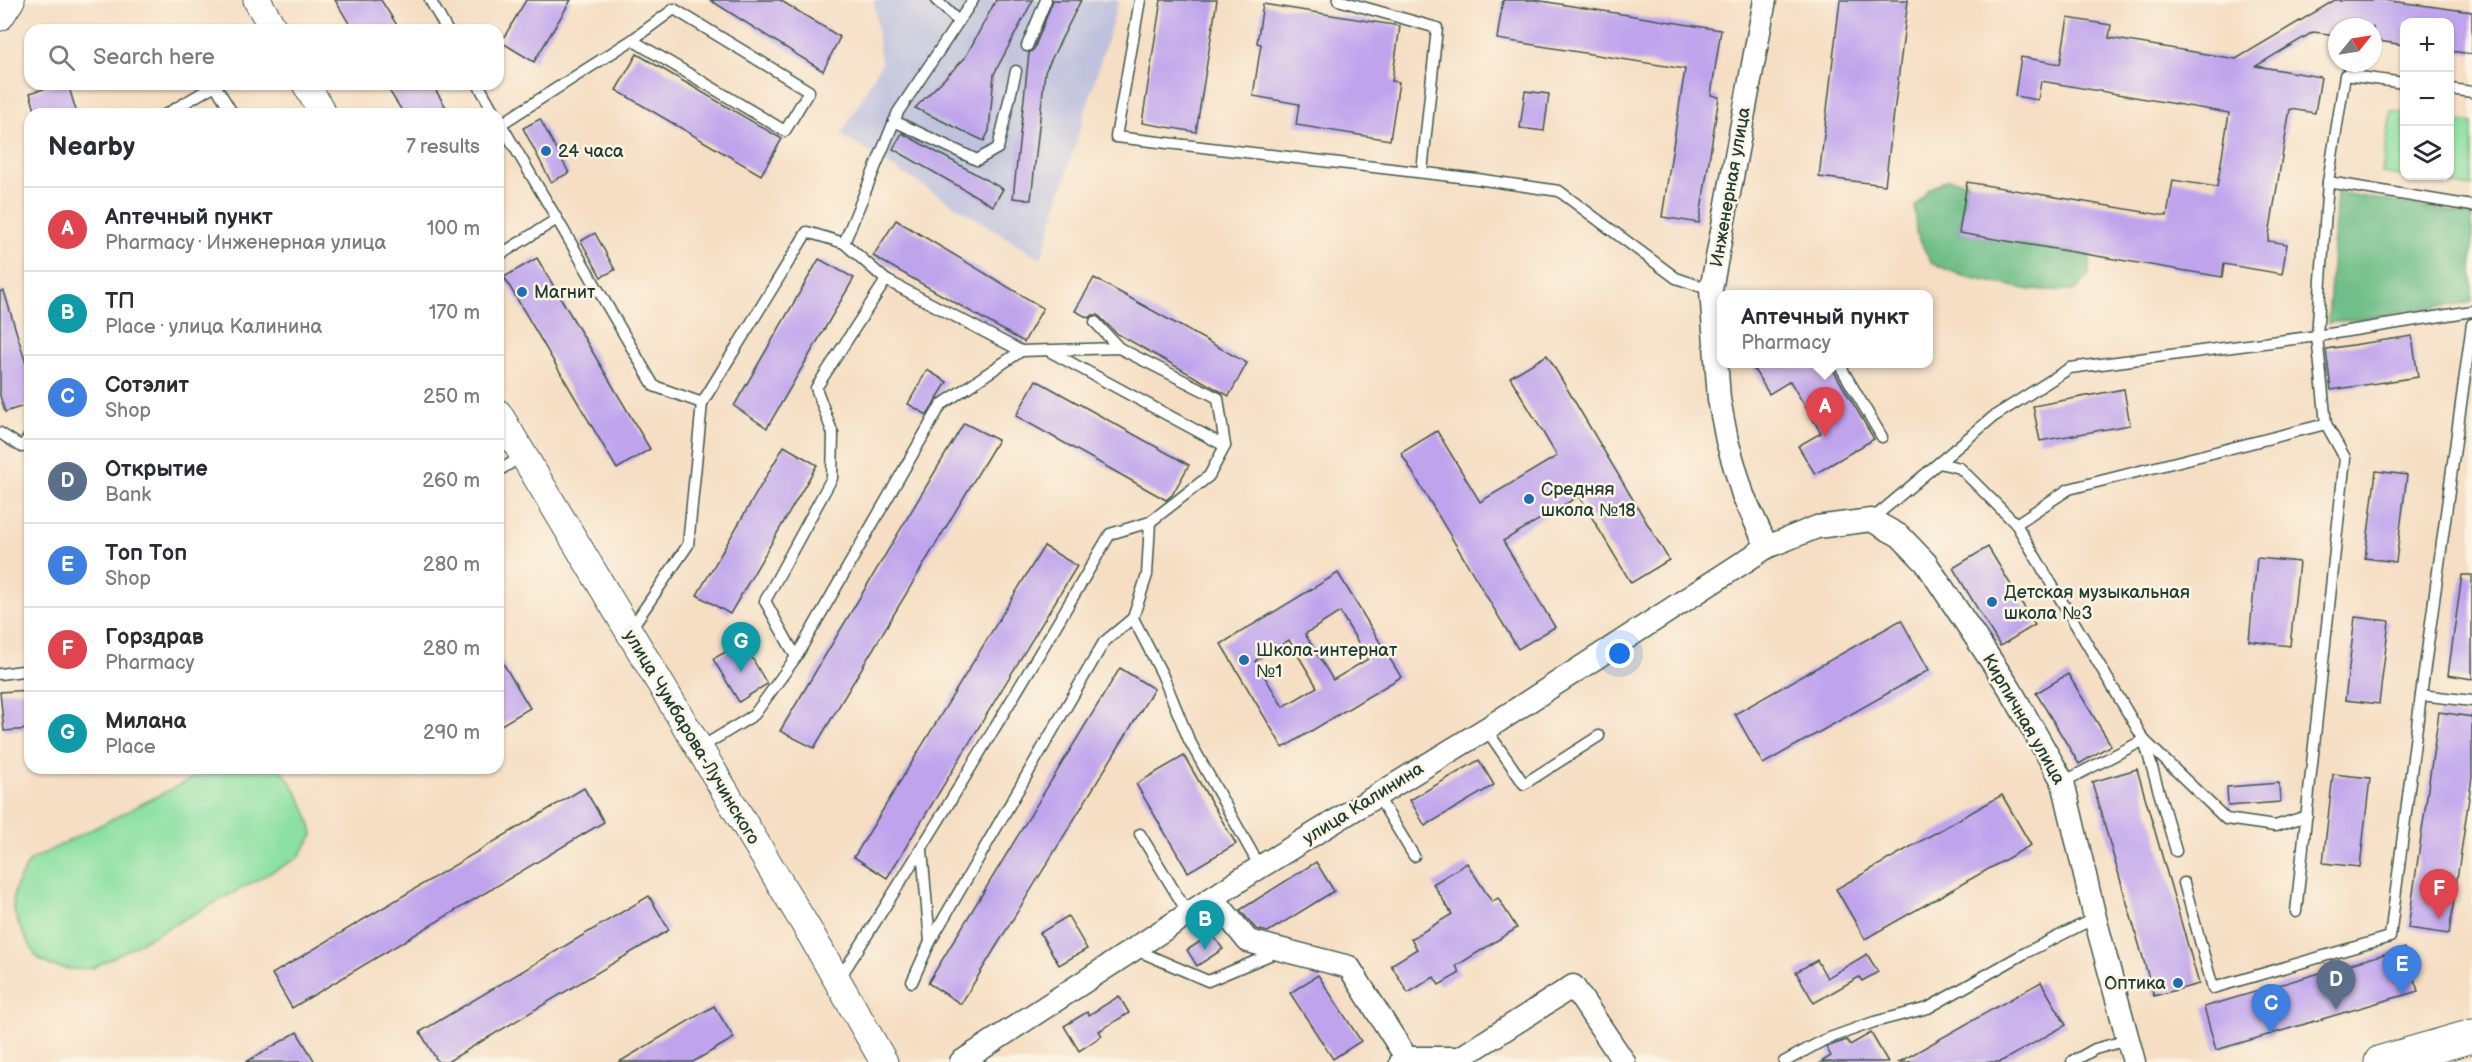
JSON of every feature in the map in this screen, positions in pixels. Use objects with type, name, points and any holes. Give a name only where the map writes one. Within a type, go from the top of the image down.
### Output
[{"type":"main road","points":[[2381,1062],[2472,1036]]},
{"type":"street","points":[[0,17],[11,0]]},
{"type":"street","points":[[257,0],[271,24]]},
{"type":"street","name":"Инженерная улица","points":[[1717,337],[1711,290],[1763,0]]},
{"type":"street","points":[[309,90],[320,108]]},
{"type":"street","name":"Инженерная улица","points":[[1719,368],[1719,399],[1727,441],[1743,495],[1767,547]]},
{"type":"street","name":"улица Чумбарова-Лучинского","points":[[504,423],[813,938],[884,1062]]},
{"type":"street","points":[[1767,547],[1817,527],[1871,520]]},
{"type":"street","name":"Кирпичная улица","points":[[1871,520],[1900,536],[1926,563],[2010,689],[2064,782],[2095,918],[2134,1062]]},
{"type":"street","name":"улица Калинина","points":[[961,1062],[1260,867],[1486,729],[1767,547]]},
{"type":"street","points":[[1214,898],[1248,941],[1349,967],[1405,1061],[1460,1058],[1573,986],[1624,1062]]},
{"type":"lane","points":[[430,0],[444,24]]},
{"type":"lane","points":[[936,0],[958,21]]},
{"type":"lane","points":[[844,243],[898,112],[973,0]]},
{"type":"lane","points":[[1027,46],[1046,0]]},
{"type":"lane","points":[[1140,0],[1116,137],[1422,172],[1559,191],[1676,279],[1711,290]]},
{"type":"lane","points":[[1338,0],[1437,28],[1422,172]]},
{"type":"lane","points":[[504,119],[632,40],[675,9],[809,91],[785,131],[632,40]]},
{"type":"lane","points":[[894,121],[977,160],[998,148],[1016,70]]},
{"type":"lane","points":[[2296,912],[2345,458],[2326,424],[2317,336],[2328,182],[2345,75],[2400,82]]},
{"type":"lane","points":[[176,108],[207,90]]},
{"type":"lane","points":[[219,90],[229,108]]},
{"type":"lane","points":[[481,90],[492,108]]},
{"type":"lane","points":[[2454,90],[2472,92]]},
{"type":"lane","points":[[504,128],[654,386],[702,403]]},
{"type":"lane","points":[[2328,182],[2472,206]]},
{"type":"lane","points":[[504,252],[556,219]]},
{"type":"lane","points":[[628,633],[688,545],[702,403],[807,232],[844,243],[886,280],[1022,351],[1119,348]]},
{"type":"lane","points":[[796,657],[765,601],[832,478],[833,434],[816,388],[886,280]]},
{"type":"lane","points":[[1871,520],[1993,417],[2070,368],[2317,336],[2472,311]]},
{"type":"lane","points":[[837,982],[922,850],[1110,534],[1150,522],[1209,476],[1225,446],[1218,398],[1119,348],[1095,322]]},
{"type":"lane","points":[[2184,884],[2212,988],[2390,937],[2472,324]]},
{"type":"lane","points":[[1048,350],[1225,446]]},
{"type":"lane","points":[[698,749],[754,715],[796,657],[941,405],[1022,351]]},
{"type":"lane","points":[[1842,368],[1882,437]]},
{"type":"lane","points":[[2016,524],[2069,489],[2326,424]]},
{"type":"lane","points":[[0,433],[22,447],[24,444]]},
{"type":"lane","points":[[504,468],[524,456]]},
{"type":"lane","points":[[1939,463],[1960,468],[2016,524],[2144,740],[2176,851]]},
{"type":"lane","points":[[912,982],[930,942],[1104,642],[1133,618],[1147,575],[1150,522]]},
{"type":"lane","points":[[1133,618],[1162,674],[1189,740],[1260,867]]},
{"type":"lane","points":[[0,674],[24,671]]},
{"type":"lane","points":[[2421,695],[2472,701]]},
{"type":"lane","points":[[1486,729],[1524,784],[1599,736]]},
{"type":"lane","points":[[2144,740],[2226,819],[2275,826],[2307,816]]},
{"type":"lane","points":[[2064,782],[2144,740]]},
{"type":"lane","points":[[1376,795],[1414,856]]},
{"type":"lane","points":[[1140,834],[1189,915]]},
{"type":"lane","points":[[922,850],[930,942]]},
{"type":"lane","points":[[1784,1062],[1824,1040],[1874,1022],[1929,1008],[2025,953],[2095,918]]},
{"type":"lane","points":[[1134,949],[1208,981],[1283,950]]},
{"type":"lane","points":[[2072,1062],[2095,1049],[2128,1040]]},
{"type":"shaded area","points":[[874,0],[1119,0],[1041,259],[841,135],[881,64]]},
{"type":"green space","points":[[2391,111],[2400,112],[2400,176],[2382,173]]},
{"type":"green space","points":[[2454,121],[2472,123],[2472,187],[2427,180],[2454,180]]},
{"type":"green space","points":[[1948,179],[1967,182],[1959,233],[2090,255],[2089,275],[2076,290],[2030,290],[1963,276],[1931,263],[1916,232],[1915,207],[1929,189]]},
{"type":"green space","points":[[2337,192],[2472,216],[2472,302],[2328,323]]},
{"type":"green space","points":[[201,774],[284,774],[301,799],[313,835],[298,858],[93,968],[55,967],[36,956],[16,918],[13,899],[18,881],[31,860]]},
{"type":"building","points":[[335,0],[381,0],[396,24],[349,24]]},
{"type":"building","points":[[526,0],[571,0],[534,62],[504,44],[504,37]]},
{"type":"building","points":[[710,0],[780,0],[840,37],[823,71]]},
{"type":"building","points":[[996,0],[1033,0],[994,74],[989,131],[984,141],[915,108],[965,58]]},
{"type":"building","points":[[1053,0],[1081,0],[1045,72],[1031,200],[1013,198],[1029,53],[1034,49]]},
{"type":"building","points":[[1161,0],[1217,0],[1196,132],[1142,123]]},
{"type":"building","points":[[1503,0],[1535,0],[1721,30],[1711,95],[1719,97],[1699,223],[1662,217],[1685,69],[1497,39]]},
{"type":"building","points":[[1840,0],[1908,0],[1885,185],[1819,177]]},
{"type":"building","points":[[2335,0],[2383,0],[2472,12],[2472,54],[2454,52],[2454,18],[2400,18],[2400,44],[2382,41],[2382,18],[2328,18],[2328,34],[2313,32],[2256,66],[2321,77],[2315,113],[2290,109],[2268,241],[2287,244],[2282,274],[2224,264],[2222,277],[1959,233],[1967,182],[2167,216],[2173,180],[2217,187],[2229,113],[2041,81],[2038,100],[2015,96],[2021,57],[2060,64],[2068,18],[2111,25],[2109,38],[2236,59]]},
{"type":"building","points":[[1263,4],[1400,26],[1392,81],[1399,82],[1390,140],[1296,125],[1299,104],[1253,96],[1261,44],[1257,43]]},
{"type":"building","points":[[637,54],[782,139],[761,175],[616,90]]},
{"type":"building","points":[[40,90],[70,90],[75,108],[34,108],[30,93]]},
{"type":"building","points":[[389,90],[436,90],[446,108],[400,108]]},
{"type":"building","points":[[1525,91],[1549,94],[1544,131],[1520,128]]},
{"type":"building","name":"24 часа","points":[[540,119],[569,173],[551,182],[523,128]]},
{"type":"building","points":[[902,133],[1003,189],[993,206],[893,149]]},
{"type":"building","points":[[896,220],[1043,308],[1024,342],[873,256]]},
{"type":"building","points":[[595,233],[615,270],[601,277],[581,241]]},
{"type":"building","points":[[537,258],[650,449],[617,469],[504,277]]},
{"type":"building","points":[[819,259],[854,278],[767,428],[734,406]]},
{"type":"building","points":[[1094,278],[1247,363],[1229,396],[1116,333],[1098,315],[1089,318],[1075,311]]},
{"type":"building","points":[[0,291],[4,291],[24,357],[24,406],[5,412],[0,396]]},
{"type":"building","points":[[2412,336],[2418,377],[2331,390],[2326,349]]},
{"type":"building","name":"Средняя школа №18","points":[[1547,355],[1669,560],[1631,583],[1579,496],[1503,541],[1555,627],[1518,649],[1401,453],[1437,431],[1480,502],[1557,456],[1510,377]]},
{"type":"building","points":[[1753,368],[1832,368],[1874,439],[1815,474],[1798,446],[1821,433],[1790,381],[1769,394]]},
{"type":"building","points":[[927,370],[947,382],[927,415],[908,404]]},
{"type":"building","points":[[1036,380],[1189,465],[1172,495],[1166,500],[1016,416]]},
{"type":"building","points":[[2124,389],[2130,425],[2040,441],[2033,406]]},
{"type":"building","points":[[964,423],[998,440],[814,748],[780,731]]},
{"type":"building","points":[[784,446],[817,465],[730,614],[697,595]]},
{"type":"building","points":[[2376,471],[2407,475],[2396,562],[2365,558]]},
{"type":"building","points":[[1044,546],[1077,566],[887,878],[854,857]]},
{"type":"building","points":[[1988,547],[2035,625],[2000,646],[1953,568]]},
{"type":"building","points":[[2257,558],[2299,562],[2290,646],[2249,641]]},
{"type":"building","name":"Школа-интернат №1","points":[[1338,573],[1401,677],[1283,748],[1221,644]],"holes":[[[1340,612],[1368,659],[1333,680],[1305,634]],[[1289,640],[1317,687],[1283,707],[1255,661]]]},
{"type":"building","points":[[2462,575],[2472,575],[2472,679],[2448,675]]},
{"type":"building","points":[[2355,617],[2389,621],[2379,704],[2345,700]]},
{"type":"building","points":[[1901,620],[1929,670],[1763,764],[1735,714]]},
{"type":"building","points":[[743,642],[767,684],[739,702],[713,659]]},
{"type":"building","points":[[504,665],[530,708],[504,723]]},
{"type":"building","points":[[1120,668],[1154,689],[961,1004],[928,983]]},
{"type":"building","points":[[2068,674],[2111,745],[2079,764],[2036,693]]},
{"type":"building","points":[[24,690],[24,729],[4,731],[0,692]]},
{"type":"building","points":[[2439,712],[2472,717],[2472,777],[2449,934],[2408,928]]},
{"type":"building","points":[[1184,756],[1236,844],[1188,872],[1136,784]]},
{"type":"building","points":[[1479,760],[1494,785],[1425,826],[1410,800]]},
{"type":"building","points":[[2137,769],[2199,984],[2154,996],[2092,782]]},
{"type":"building","points":[[2333,774],[2370,778],[2360,867],[2323,863]]},
{"type":"building","points":[[2279,783],[2280,802],[2228,806],[2227,787]]},
{"type":"building","points":[[584,788],[604,822],[292,1008],[272,974]]},
{"type":"building","points":[[2002,795],[2031,845],[1865,939],[1836,889]]},
{"type":"building","points":[[1316,862],[1334,891],[1268,932],[1256,929],[1240,910]]},
{"type":"building","points":[[1467,863],[1492,902],[1498,898],[1517,928],[1456,966],[1460,973],[1439,985],[1434,977],[1408,993],[1391,965],[1417,949],[1411,939],[1452,914],[1433,884]]},
{"type":"building","points":[[649,896],[669,930],[447,1062],[438,1062],[420,1032]]},
{"type":"building","points":[[1068,916],[1087,949],[1059,965],[1040,933]]},
{"type":"building","points":[[1212,934],[1223,949],[1197,966],[1187,950]]},
{"type":"building","points":[[2405,948],[2418,991],[2216,1050],[2204,1007]]},
{"type":"building","points":[[1867,954],[1878,972],[1862,981],[1859,977],[1814,1003],[1796,972],[1817,960],[1827,978]]},
{"type":"building","points":[[1318,975],[1361,1041],[1333,1059],[1290,993]]},
{"type":"building","points":[[2041,982],[2066,1025],[2000,1062],[1899,1062]]},
{"type":"building","points":[[1119,996],[1129,1013],[1099,1031],[1102,1036],[1079,1051],[1064,1026],[1087,1012],[1089,1015]]},
{"type":"building","points":[[714,1006],[734,1038],[693,1062],[619,1062]]},
{"type":"building","points":[[297,1032],[315,1062],[246,1062]]},
{"type":"building","points":[[1871,1033],[1888,1062],[1821,1062],[1831,1056],[1826,1047],[1847,1040],[1850,1045]]},
{"type":"place","name":"24 часа","points":[[546,151]]},
{"type":"place","name":"Магнит","points":[[522,292]]},
{"type":"place","name":"Аптечный пункт","points":[[1825,437]]},
{"type":"place","name":"Средняя школа №18","points":[[1529,499]]},
{"type":"place","name":"Детская музыкальная школа №3","points":[[1992,602]]},
{"type":"place","name":"Школа-интернат №1","points":[[1244,660]]},
{"type":"place","name":"Милана","points":[[741,672]]},
{"type":"place","name":"Горздрав","points":[[2439,919]]},
{"type":"place","name":"ТП","points":[[1205,950]]},
{"type":"place","name":"Оптика","points":[[2178,983]]},
{"type":"place","name":"Топ Топ","points":[[2402,995]]},
{"type":"place","name":"Открытие","points":[[2336,1010]]},
{"type":"place","name":"Сотэлит","points":[[2271,1034]]}]
